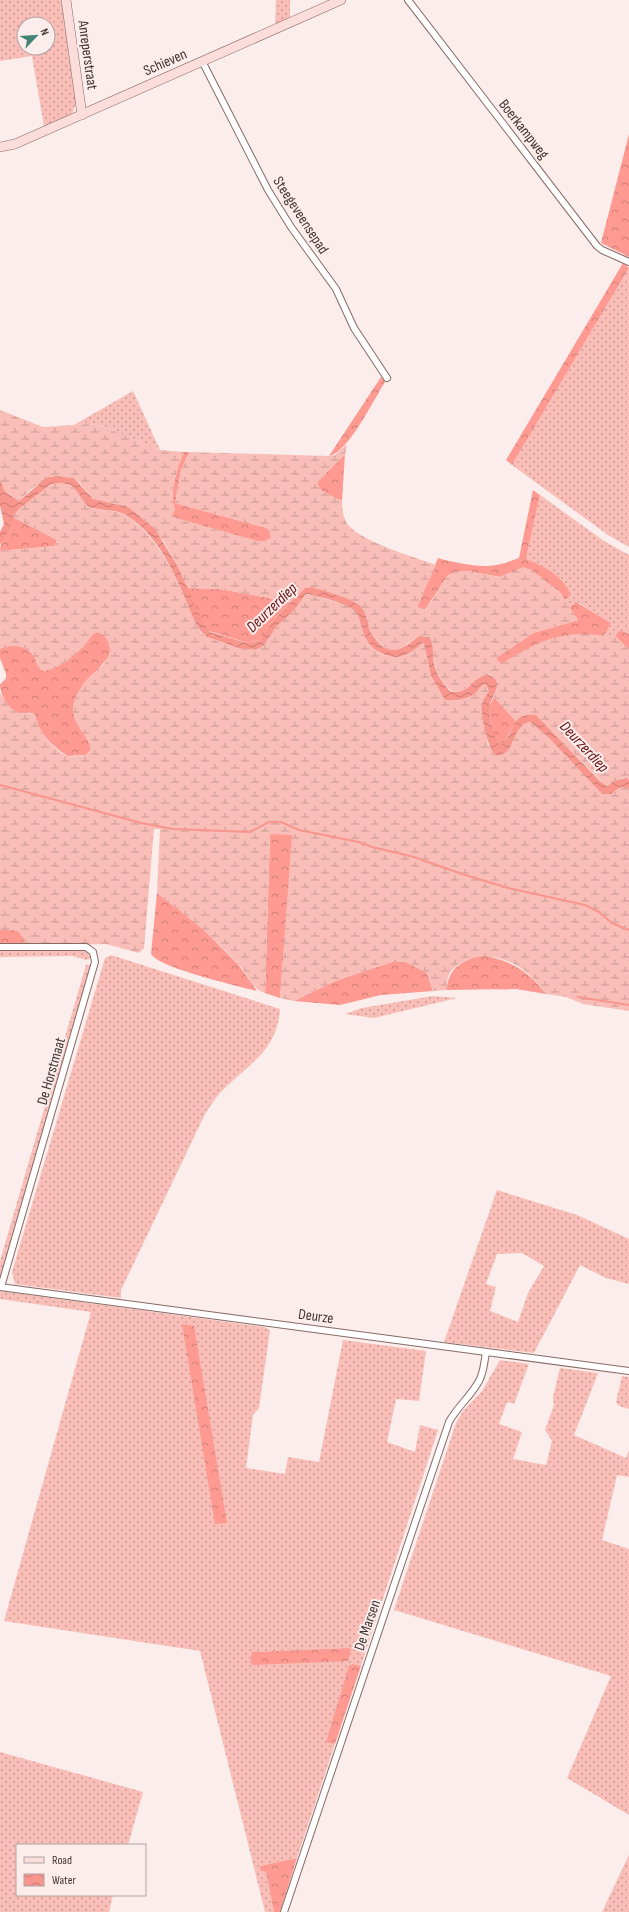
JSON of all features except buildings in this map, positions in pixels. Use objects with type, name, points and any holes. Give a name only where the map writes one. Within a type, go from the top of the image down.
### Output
[{"type":"street","name":"Anreperstraat","points":[[66,0],[82,115]]},
{"type":"street","name":"Schieven","points":[[0,147],[15,144],[341,0]]},
{"type":"street","name":"Boerkampweg","points":[[408,0],[597,246],[602,250],[629,262]]},
{"type":"street","name":"Steegeveensepad","points":[[202,61],[268,190],[291,227],[336,289],[354,328],[387,378]]},
{"type":"street","name":"De Horstmaat","points":[[0,947],[86,947],[93,952],[95,962],[1,1287]]},
{"type":"street","name":"Deurze","points":[[1,1287],[629,1371]]},
{"type":"street","name":"De Marsen","points":[[284,1912],[450,1422],[456,1410],[478,1382],[482,1373],[486,1353]]},
{"type":"green space","points":[[0,0],[61,0],[76,104],[72,114],[44,127],[32,56],[0,61]]},
{"type":"green space","points":[[276,0],[290,0],[290,18],[275,25]]},
{"type":"green space","points":[[629,134],[629,257],[601,243]]},
{"type":"green space","points":[[623,263],[629,268],[512,465],[506,460]]},
{"type":"green space","points":[[629,268],[629,547],[608,535],[512,465]]},
{"type":"green space","points":[[381,377],[385,382],[360,424],[344,446],[336,453],[329,456]]},
{"type":"green space","points":[[133,391],[160,450],[102,426],[89,424],[74,425]]},
{"type":"green space","points":[[0,410],[43,427],[89,424],[102,426],[160,450],[184,452],[179,464],[173,489],[173,504],[175,509],[172,514],[175,518],[257,541],[266,541],[271,538],[269,529],[175,503],[181,471],[189,452],[329,456],[335,455],[347,444],[345,454],[318,482],[320,489],[342,501],[346,522],[352,529],[362,536],[387,548],[436,565],[417,607],[426,610],[448,575],[456,571],[467,571],[500,577],[523,567],[532,570],[560,592],[578,620],[533,633],[496,658],[501,664],[539,643],[570,635],[585,634],[615,636],[629,650],[629,780],[622,778],[606,786],[536,715],[525,715],[516,721],[494,697],[497,688],[492,676],[487,674],[482,676],[462,691],[454,691],[447,687],[437,670],[428,636],[421,636],[398,650],[391,650],[385,647],[372,634],[362,609],[355,602],[308,587],[291,602],[220,589],[187,588],[177,565],[163,540],[116,504],[99,501],[91,497],[74,478],[52,476],[31,489],[19,501],[5,492],[0,479]]},
{"type":"green space","points":[[184,452],[189,452],[181,471],[175,503],[267,528],[271,532],[271,538],[266,541],[257,541],[175,518],[172,514],[175,509],[173,504],[173,489],[179,464]]},
{"type":"green space","points":[[345,454],[342,501],[323,492],[318,486],[317,482]]},
{"type":"green space","points":[[58,483],[71,485],[89,506],[97,509],[117,512],[127,516],[140,527],[161,552],[170,566],[202,634],[228,644],[256,650],[260,648],[277,626],[305,595],[310,594],[345,605],[356,611],[368,640],[375,650],[380,653],[397,657],[408,653],[424,643],[431,676],[445,700],[460,700],[470,696],[481,685],[487,684],[489,691],[482,705],[482,709],[488,745],[495,755],[503,753],[508,749],[520,728],[524,724],[530,722],[548,737],[602,794],[611,794],[621,787],[629,789],[629,1011],[583,1004],[566,997],[546,994],[534,979],[525,971],[508,961],[488,957],[469,959],[460,963],[449,974],[446,990],[433,991],[427,973],[406,962],[395,961],[335,981],[294,1001],[280,998],[292,835],[270,834],[265,993],[256,988],[237,962],[218,943],[157,893],[160,829],[154,829],[144,948],[139,953],[106,944],[27,946],[20,933],[11,930],[0,930],[0,693],[8,705],[17,712],[35,715],[39,727],[57,750],[70,756],[80,756],[89,753],[91,750],[90,745],[74,717],[74,702],[88,678],[104,664],[108,658],[110,650],[110,646],[104,635],[96,632],[71,658],[54,668],[43,671],[37,665],[35,658],[29,650],[16,646],[7,646],[0,649],[0,551],[55,546],[57,540],[13,517],[33,496],[46,487]]},
{"type":"green space","points":[[533,490],[540,495],[526,559],[552,572],[568,589],[571,595],[564,601],[560,592],[524,567],[500,577],[467,571],[448,575],[425,610],[417,607],[438,558],[478,566],[486,566],[503,564],[519,558]]},
{"type":"green space","points":[[540,495],[604,541],[629,555],[629,634],[620,630],[615,636],[602,636],[606,633],[611,623],[577,602],[569,608],[564,601],[571,595],[561,583],[546,569],[526,559]]},
{"type":"green space","points":[[13,517],[57,540],[55,546],[0,551],[0,547]]},
{"type":"green space","points":[[187,588],[220,589],[291,602],[273,620],[260,640],[248,643],[209,631],[200,618]]},
{"type":"green space","points":[[576,602],[611,623],[606,633],[602,636],[573,635],[548,640],[526,650],[501,665],[496,658],[533,633],[578,620],[569,608]]},
{"type":"green space","points":[[620,630],[629,634],[629,650],[615,636]]},
{"type":"green space","points":[[96,632],[105,636],[110,645],[110,652],[108,658],[95,676],[76,722],[90,742],[91,750],[86,755],[68,756],[57,749],[47,739],[39,728],[35,715],[31,713],[15,712],[3,698],[0,685],[6,678],[6,674],[0,658],[0,649],[9,646],[20,646],[33,654],[35,658],[64,663],[85,645],[90,636]]},
{"type":"green space","points":[[494,697],[516,721],[505,741],[501,744],[494,738],[489,707]]},
{"type":"green space","points":[[270,833],[293,835],[280,998],[265,993]]},
{"type":"green space","points":[[157,893],[200,926],[238,964],[257,991],[183,971],[168,965],[151,954]]},
{"type":"green space","points":[[0,930],[18,931],[27,946],[0,946]]},
{"type":"green space","points":[[0,949],[84,949],[92,958],[86,960],[73,956],[0,957]]},
{"type":"green space","points":[[111,955],[280,1009],[278,1024],[273,1037],[266,1048],[219,1094],[205,1114],[121,1290],[121,1298],[15,1284],[12,1272],[105,958]]},
{"type":"green space","points":[[481,955],[510,963],[533,979],[546,994],[516,989],[446,990],[450,976],[457,966],[467,960]]},
{"type":"green space","points":[[395,961],[406,962],[427,973],[433,991],[381,995],[340,1005],[294,1001],[335,981]]},
{"type":"green space","points":[[93,964],[3,1275],[0,1278],[0,1261],[86,965]]},
{"type":"green space","points":[[433,996],[457,998],[374,1018],[345,1014],[362,1008]]},
{"type":"green space","points":[[497,1190],[577,1215],[629,1239],[629,1284],[606,1278],[580,1265],[534,1353],[444,1342]],"holes":[[[522,1253],[544,1266],[528,1293],[518,1322],[490,1311],[496,1287],[486,1284],[497,1254]]]},
{"type":"green space","points":[[0,1291],[264,1327],[270,1330],[259,1408],[253,1415],[246,1468],[285,1474],[288,1457],[319,1462],[343,1340],[426,1351],[419,1401],[396,1399],[387,1442],[415,1452],[420,1425],[438,1430],[361,1666],[353,1664],[326,1741],[335,1744],[297,1858],[260,1866],[266,1872],[274,1912],[265,1912],[200,1651],[4,1621],[91,1312],[0,1299]],"holes":[[[349,1648],[250,1662],[252,1652]]]},
{"type":"green space","points":[[182,1324],[194,1326],[227,1523],[215,1524]]},
{"type":"green space","points":[[500,1360],[529,1364],[514,1404],[507,1402],[499,1424],[522,1432],[513,1459],[546,1465],[552,1441],[545,1430],[554,1405],[553,1397],[560,1368],[598,1373],[574,1435],[626,1458],[629,1450],[629,1477],[617,1475],[602,1540],[629,1549],[629,1815],[567,1778],[611,1676],[394,1610],[456,1423],[463,1411],[482,1391]]},
{"type":"green space","points":[[622,1376],[629,1377],[629,1409],[619,1406],[616,1402]]},
{"type":"green space","points":[[349,1648],[351,1650],[348,1661],[252,1665],[250,1662],[252,1652]]},
{"type":"green space","points":[[353,1664],[361,1666],[335,1744],[326,1742],[349,1666]]},
{"type":"green space","points":[[0,1752],[143,1792],[128,1844],[16,1844],[16,1896],[113,1896],[109,1912],[0,1912]]},
{"type":"green space","points":[[629,1855],[629,1912],[602,1912]]},
{"type":"green space","points":[[297,1858],[280,1912],[274,1912],[266,1872],[260,1870],[260,1866]]},
{"type":"water","points":[[55,476],[74,478],[93,499],[128,507],[155,529],[177,565],[203,622],[210,632],[247,643],[254,642],[260,640],[273,620],[305,588],[312,587],[344,597],[360,606],[365,615],[370,631],[377,641],[388,649],[393,650],[404,647],[419,636],[429,637],[432,644],[435,667],[441,680],[450,691],[456,692],[466,689],[477,679],[487,674],[496,680],[497,688],[490,704],[490,712],[493,730],[498,743],[501,744],[506,740],[517,720],[521,717],[536,715],[600,781],[607,786],[617,780],[626,778],[629,780],[629,789],[621,787],[611,794],[602,794],[548,737],[530,722],[524,724],[519,729],[507,752],[502,755],[495,755],[487,739],[482,715],[483,702],[489,691],[486,684],[476,693],[464,699],[445,700],[431,676],[424,643],[409,653],[401,656],[394,657],[382,654],[370,644],[364,634],[355,611],[346,605],[308,594],[305,595],[294,610],[276,627],[264,645],[256,650],[239,648],[207,637],[197,626],[177,580],[161,551],[151,537],[140,525],[126,515],[116,511],[96,509],[88,506],[71,485],[60,483],[51,484],[20,508],[14,515],[9,530],[0,545],[0,532],[4,524],[0,505],[0,479],[5,492],[19,501],[46,478]]},
{"type":"waterway","points":[[0,785],[141,823],[173,829],[250,832],[269,822],[281,822],[299,830],[359,842],[372,847],[414,857],[508,888],[585,905],[599,912],[612,923],[629,930]]},
{"type":"waterway","points":[[578,997],[629,1005]]},
{"type":"water label","name":"Deurzerdiep","points":[[271,607]]},
{"type":"water label","name":"Deurzerdiep","points":[[585,746]]}]
